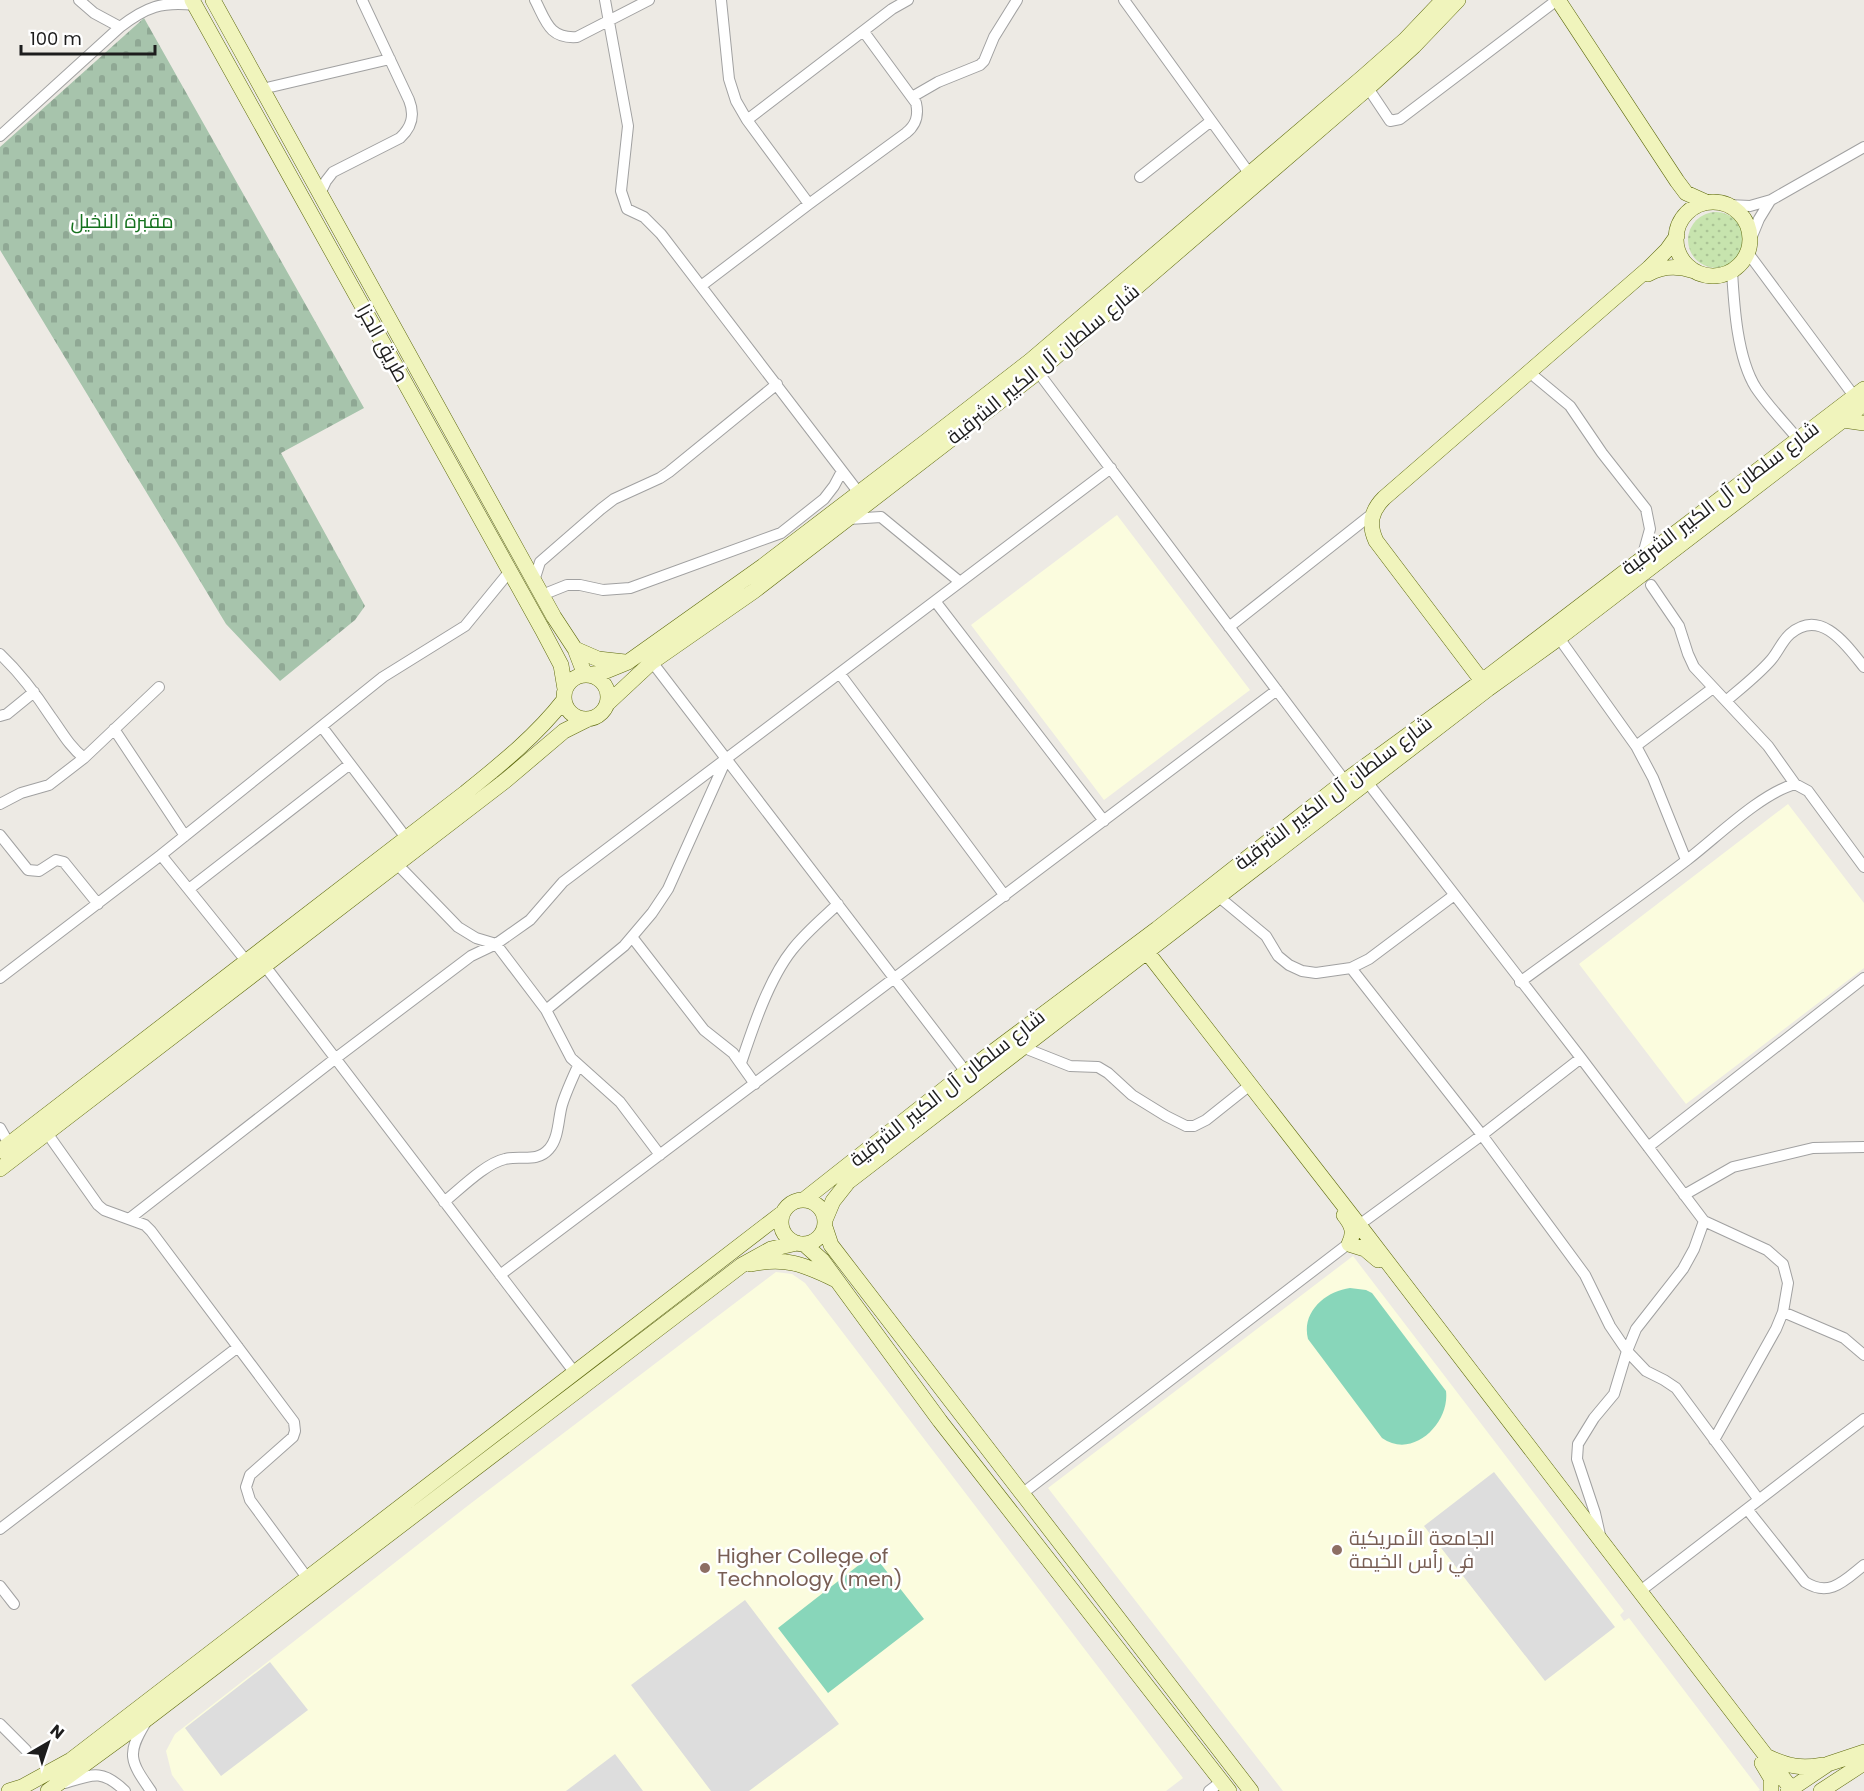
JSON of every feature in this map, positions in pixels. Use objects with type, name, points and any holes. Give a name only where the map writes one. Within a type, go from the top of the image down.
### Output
[{"type":"main road","name":"طريق الجزا","points":[[213,0],[534,581],[575,649],[585,675]]},
{"type":"main road","name":"شارع سلطان آل الكبير الشرقية","points":[[585,675],[601,673],[628,662],[763,566],[1030,360],[1363,77],[1405,40],[1443,0]]},
{"type":"main road","name":"شارع سلطان آل الكبير الشرقية","points":[[607,704],[652,662],[754,591],[1038,372],[1368,88],[1414,46],[1458,0]]},
{"type":"main road","points":[[1558,0],[1677,181],[1686,193],[1706,202]]},
{"type":"main road","name":"طريق الجزا","points":[[193,2],[561,665],[565,695]]},
{"type":"main road","points":[[1482,681],[1376,541],[1372,532],[1372,514],[1384,498],[1659,259],[1677,236],[1682,220],[1682,195],[1677,181]]},
{"type":"main road","points":[[1634,281],[1662,269],[1680,268],[1708,275],[1721,275],[1732,271],[1742,263],[1749,247],[1748,226],[1740,213],[1728,205],[1706,202],[1697,206],[1682,220]]},
{"type":"main road","points":[[1677,236],[1678,250],[1686,263],[1697,272]]},
{"type":"main road","points":[[389,355],[432,426],[439,429],[444,419]]},
{"type":"main road","name":"شارع سلطان آل الكبير الشرقية","points":[[825,1223],[833,1201],[848,1182],[1488,689],[1559,638],[1843,420],[1861,397]]},
{"type":"main road","name":"شارع سلطان آل الكبير الشرقية","points":[[805,1199],[966,1072],[1345,782],[1482,681],[1797,438],[1861,397]]},
{"type":"main road","points":[[1843,420],[1864,423]]},
{"type":"main road","points":[[575,649],[598,659],[628,662]]},
{"type":"main road","points":[[0,1169],[505,781],[564,731],[602,713],[607,704],[608,694],[605,685],[599,678],[585,675],[573,679],[548,721],[527,742],[407,839],[5,1148]]},
{"type":"main road","points":[[565,695],[566,706],[573,715],[588,719]]},
{"type":"main road","points":[[1147,952],[1333,1191],[1791,1790],[1828,1764]]},
{"type":"main road","points":[[1333,1191],[1352,1229],[1349,1244],[1360,1246],[1370,1252],[1390,1275],[1406,1287]]},
{"type":"main road","points":[[9,1791],[22,1787],[71,1760],[781,1214],[790,1203],[805,1199],[819,1206],[831,1245],[1251,1791]]},
{"type":"main road","points":[[781,1214],[781,1229],[790,1240],[800,1244],[822,1260],[940,1421],[1220,1788]]},
{"type":"main road","points":[[52,1789],[742,1265],[771,1249],[817,1239],[825,1223]]},
{"type":"main road","points":[[742,1265],[789,1261],[807,1265],[836,1279]]},
{"type":"main road","points":[[1741,1724],[1748,1741],[1768,1772],[1771,1791]]},
{"type":"main road","points":[[1765,1755],[1797,1767],[1828,1764],[1864,1752]]},
{"type":"main road","points":[[1821,1791],[1864,1763]]},
{"type":"main road","points":[[1828,1791],[1843,1776]]},
{"type":"street","points":[[80,0],[94,13],[120,27]]},
{"type":"street","points":[[320,194],[326,180],[333,172],[400,138],[411,125],[412,108],[362,0]]},
{"type":"street","points":[[535,0],[550,28],[557,35],[566,38],[577,37],[649,0]]},
{"type":"street","points":[[605,0],[628,126],[621,191],[627,209],[644,217],[652,224],[859,493]]},
{"type":"street","points":[[721,0],[729,79],[736,101],[747,120],[809,204]]},
{"type":"street","points":[[747,120],[864,32],[889,5],[908,0]]},
{"type":"street","points":[[912,97],[938,82],[980,65],[1017,0]]},
{"type":"street","points":[[1124,0],[1249,173]]},
{"type":"street","points":[[1368,88],[1390,121],[1400,119],[1558,0]]},
{"type":"street","points":[[0,136],[120,27],[141,12],[153,7],[193,2]]},
{"type":"street","points":[[701,286],[912,129],[918,110],[912,97],[864,32]]},
{"type":"street","points":[[262,88],[390,59]]},
{"type":"street","points":[[1140,177],[1211,121]]},
{"type":"street","points":[[1728,205],[1750,206],[1771,200],[1864,147]]},
{"type":"street","points":[[1771,200],[1759,219],[1749,247],[1861,397]]},
{"type":"street","points":[[1732,271],[1734,310],[1750,376],[1763,397],[1797,438]]},
{"type":"street","points":[[1038,372],[1345,782]]},
{"type":"street","points":[[1529,372],[1570,406],[1602,453],[1646,509],[1650,529],[1642,558]]},
{"type":"street","points":[[534,581],[540,562],[614,499],[660,478],[680,465],[777,384]]},
{"type":"street","points":[[129,1219],[336,1058],[471,957],[496,944],[530,920],[563,882],[1111,468]]},
{"type":"street","points":[[542,595],[567,585],[603,590],[630,588],[781,533],[829,494],[842,471]]},
{"type":"street","points":[[880,494],[881,517]]},
{"type":"street","points":[[1229,627],[1372,514]]},
{"type":"street","points":[[846,520],[881,517],[960,582]]},
{"type":"street","points":[[522,559],[540,562]]},
{"type":"street","points":[[0,978],[161,855],[383,677],[465,626],[510,571]]},
{"type":"street","points":[[1651,585],[1679,626],[1694,667],[1768,746],[1795,784],[1808,791],[1864,867]]},
{"type":"street","points":[[935,602],[1104,821]]},
{"type":"street","points":[[1726,701],[1771,661],[1791,632],[1801,627],[1815,625],[1831,630],[1864,667]]},
{"type":"street","points":[[1559,638],[1636,746],[1653,778],[1686,861]]},
{"type":"street","points":[[0,654],[34,692],[69,744],[84,758]]},
{"type":"street","points":[[652,662],[966,1072]]},
{"type":"street","points":[[840,674],[1005,896]]},
{"type":"street","points":[[0,804],[21,793],[49,785],[84,758],[159,687]]},
{"type":"street","points":[[1636,746],[1713,688]]},
{"type":"street","points":[[500,1275],[1277,690]]},
{"type":"street","points":[[0,716],[7,714],[34,692]]},
{"type":"street","points":[[322,727],[407,839]]},
{"type":"street","points":[[114,729],[185,836]]},
{"type":"street","points":[[546,1010],[614,955],[652,913],[668,889],[727,759]]},
{"type":"street","points":[[189,889],[350,764]]},
{"type":"street","points":[[1368,783],[1704,1221],[1767,1250],[1783,1264],[1788,1283],[1783,1312],[1776,1329],[1714,1440]]},
{"type":"street","points":[[1520,982],[1686,861],[1764,798],[1780,788],[1795,784]]},
{"type":"street","points":[[0,835],[28,870],[39,871],[56,860],[64,862],[98,904]]},
{"type":"street","points":[[1854,853],[1864,846]]},
{"type":"street","points":[[161,855],[247,962]]},
{"type":"street","points":[[397,864],[458,927],[476,938],[496,944],[546,1010],[565,1049],[578,1066],[620,1102],[660,1155]]},
{"type":"street","points":[[1219,897],[1266,936],[1278,956],[1289,966],[1316,973],[1351,968],[1369,959],[1453,896]]},
{"type":"street","points":[[741,1063],[762,1007],[782,966],[802,939],[838,904]]},
{"type":"street","points":[[632,937],[704,1030],[733,1053],[755,1084]]},
{"type":"street","points":[[265,966],[575,1372]]},
{"type":"street","points":[[1351,968],[1482,1135],[1586,1275],[1610,1326],[1627,1351],[1646,1371],[1676,1388],[1759,1500]]},
{"type":"street","points":[[1648,1147],[1864,978]]},
{"type":"street","points":[[1022,1047],[1070,1066],[1092,1066],[1103,1070],[1132,1095],[1186,1126],[1194,1126],[1206,1120],[1250,1085]]},
{"type":"street","points":[[1023,1493],[1349,1244],[1362,1229],[1581,1058]]},
{"type":"street","points":[[444,1202],[498,1161],[534,1157],[549,1149],[555,1138],[562,1106],[578,1066]]},
{"type":"street","points":[[0,1128],[5,1148]]},
{"type":"street","points":[[47,1133],[98,1205],[104,1210],[145,1225],[151,1231],[294,1422],[295,1431],[290,1440],[250,1475],[246,1486],[248,1495],[308,1579]]},
{"type":"street","points":[[1684,1194],[1733,1167],[1812,1148],[1864,1147]]},
{"type":"street","points":[[1601,1542],[1595,1513],[1577,1459],[1578,1444],[1594,1418],[1614,1394],[1636,1329],[1683,1269],[1694,1249],[1704,1221]]},
{"type":"street","points":[[1783,1312],[1844,1338],[1864,1355]]},
{"type":"street","points":[[0,1529],[238,1347]]},
{"type":"street","points":[[1639,1592],[1864,1419]]},
{"type":"street","points":[[1748,1509],[1805,1582],[1813,1587],[1831,1588],[1864,1565]]},
{"type":"street","points":[[0,1586],[14,1604]]},
{"type":"street","points":[[148,1718],[135,1741],[132,1754],[136,1768],[149,1788]]},
{"type":"street","points":[[0,1724],[26,1750]]},
{"type":"street","points":[[52,1789],[97,1774],[112,1779],[128,1791],[138,1784],[149,1788]]},
{"type":"shaded area","points":[[1117,515],[1250,690],[1104,800],[971,625]]},
{"type":"shaded area","points":[[1788,804],[1864,903],[1864,968],[1686,1104],[1579,964]]},
{"type":"shaded area","name":"الجامعة الأمريكية في رأس الخيمة","points":[[1353,1256],[1624,1611],[1620,1615],[1624,1621],[1629,1618],[1760,1790],[1283,1791],[1048,1488]]},
{"type":"shaded area","name":"Higher College of Technology (men)","points":[[776,1272],[792,1274],[805,1283],[1183,1778],[1166,1791],[184,1791],[172,1775],[166,1751],[175,1734],[470,1504]]},
{"type":"shaded area","points":[[1494,1472],[1615,1627],[1545,1681],[1424,1526]]},
{"type":"shaded area","points":[[745,1600],[839,1724],[749,1791],[711,1791],[631,1685]]},
{"type":"shaded area","points":[[270,1662],[308,1710],[221,1776],[185,1728]]},
{"type":"shaded area","points":[[615,1754],[643,1791],[566,1791]]},
{"type":"green space","name":"مقبرة النخيل","points":[[144,18],[364,408],[281,453],[365,606],[355,620],[280,681],[226,624],[0,250],[0,147]]},
{"type":"green space","points":[[1711,212],[1721,212],[1736,220],[1742,229],[1744,240],[1742,251],[1736,260],[1721,268],[1711,268],[1700,263],[1693,256],[1688,245],[1688,235],[1693,224],[1700,217]]},
{"type":"green space","points":[[1350,1288],[1372,1293],[1446,1391],[1446,1403],[1436,1426],[1417,1441],[1394,1444],[1382,1438],[1308,1339],[1308,1320],[1317,1304],[1332,1293]]},
{"type":"green space","points":[[873,1554],[924,1619],[828,1693],[778,1628]]},
{"type":"place","name":"الجامعة الأمريكية في رأس الخيمة","points":[[1337,1550]]},
{"type":"place","name":"Higher College of Technology (men)","points":[[705,1568]]}]
